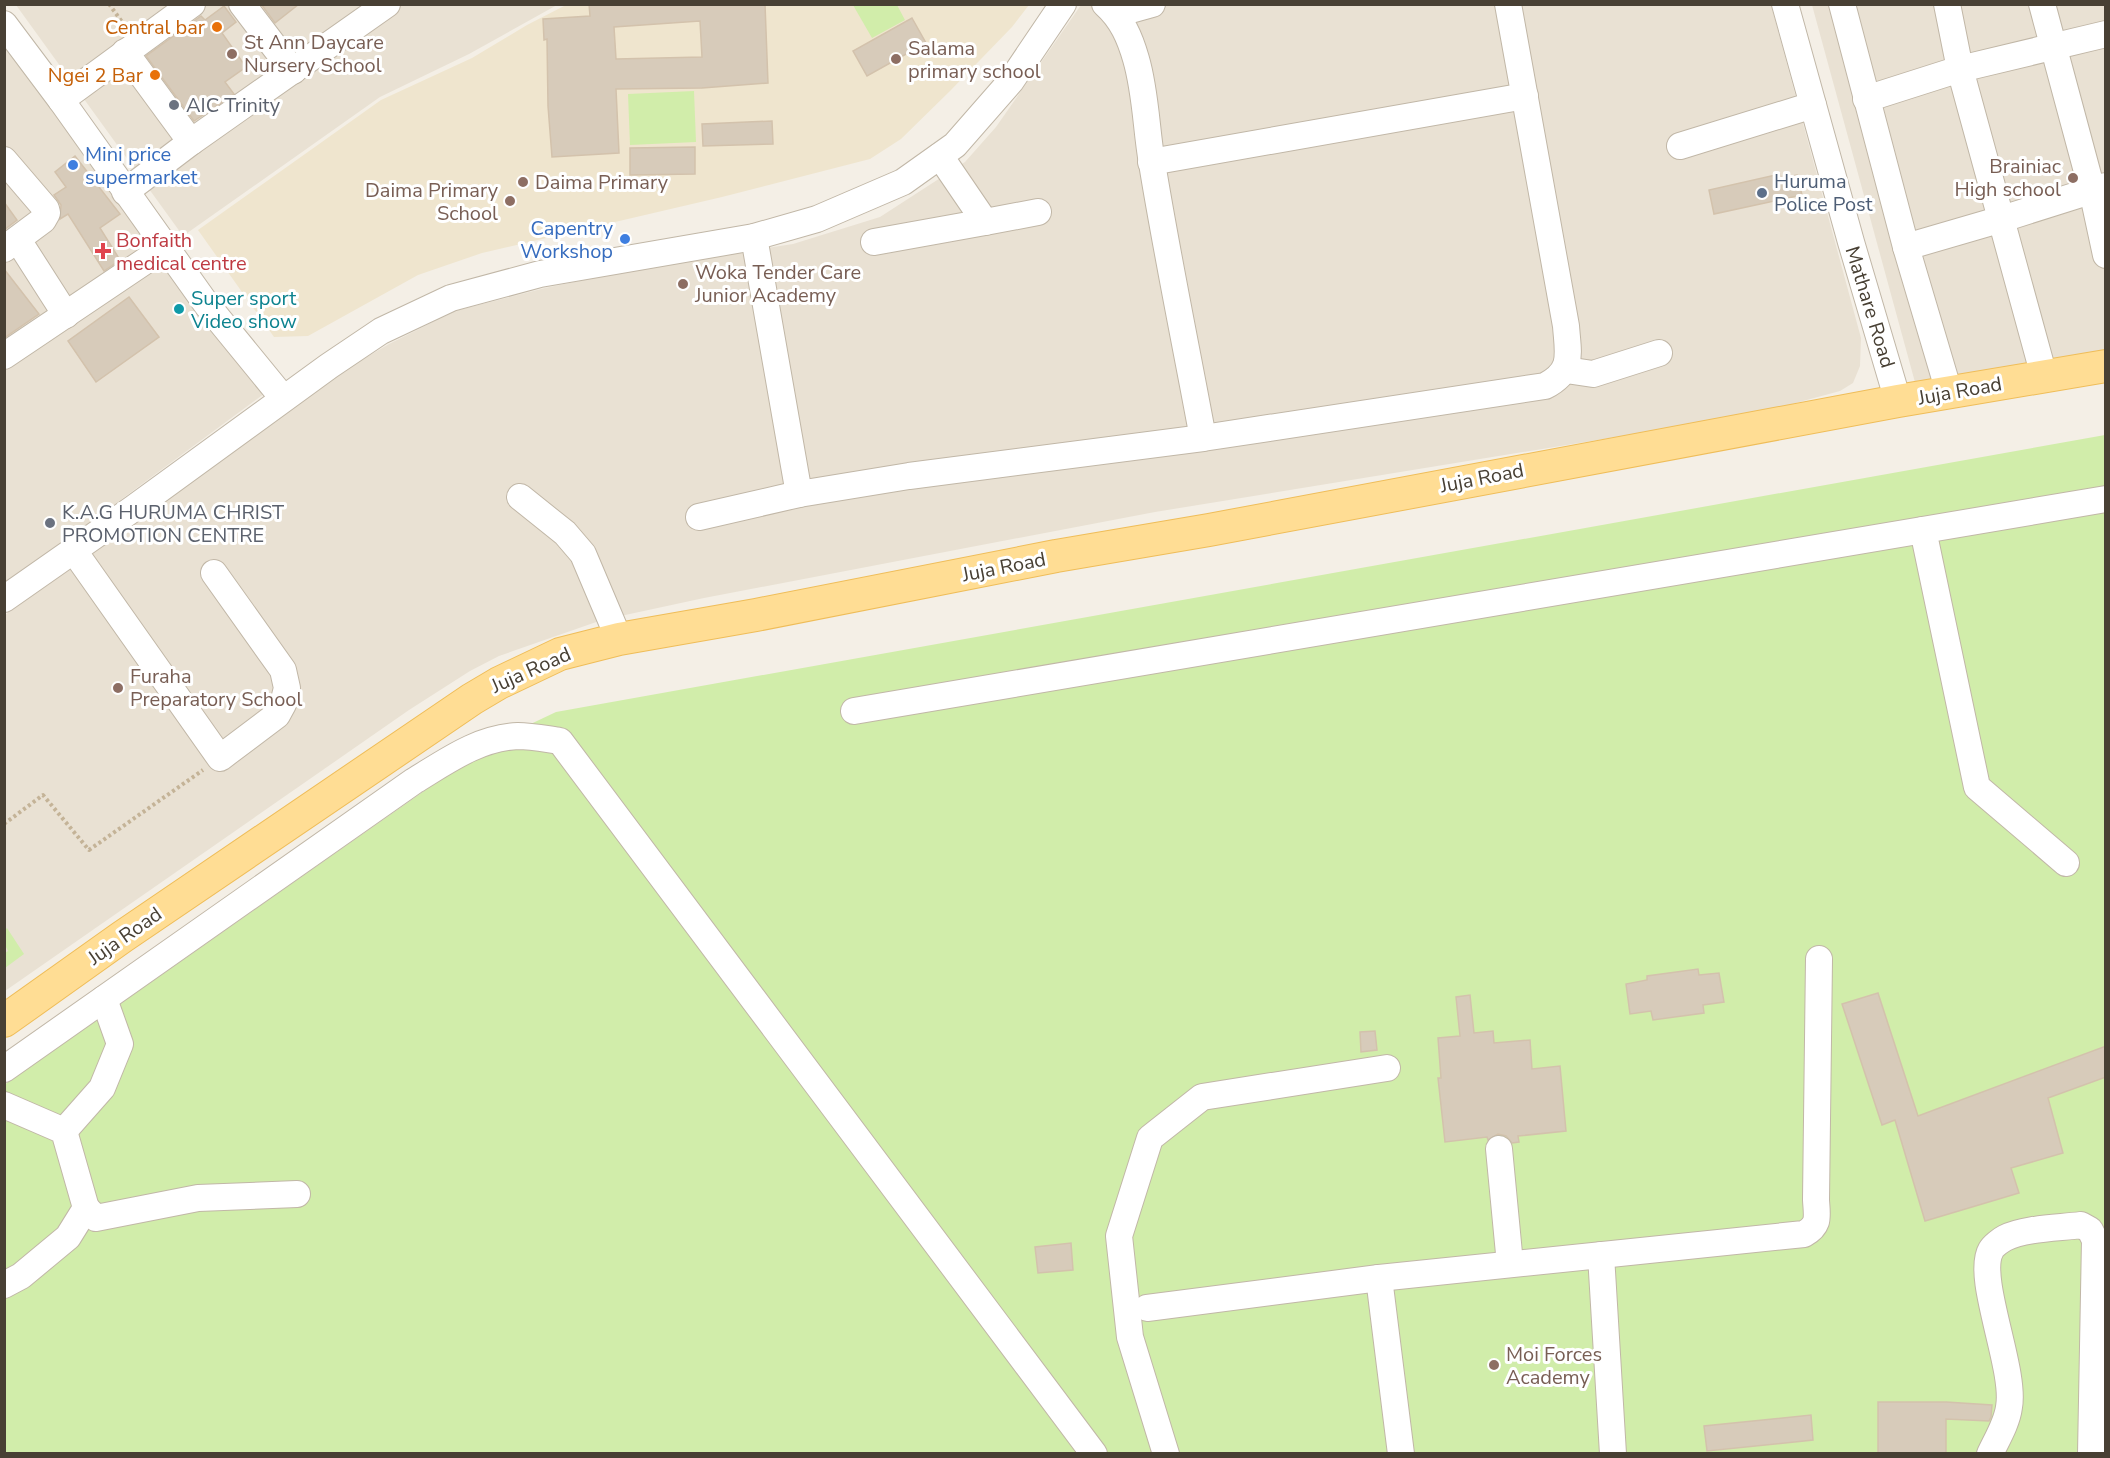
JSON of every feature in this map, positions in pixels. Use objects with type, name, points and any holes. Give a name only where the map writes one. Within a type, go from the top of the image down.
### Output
[{"type":"main road","name":"Juja Road","points":[[4,1021],[122,937],[472,699],[499,682],[560,654],[618,639],[756,615],[1056,556],[1209,530],[1898,401],[2106,366]]},
{"type":"street","points":[[61,99],[192,4]]},
{"type":"street","points":[[242,4],[293,71]]},
{"type":"street","points":[[125,192],[191,142],[387,4]]},
{"type":"street","points":[[4,599],[74,551],[283,398],[381,332],[451,298],[540,274],[753,237],[818,219],[903,182],[955,145],[1011,81],[1064,4]]},
{"type":"street","points":[[1110,9],[1152,4]]},
{"type":"street","points":[[699,517],[799,494],[909,476],[1203,438],[1545,386],[1558,380],[1566,370],[1569,357],[1566,326],[1508,4]]},
{"type":"street","name":"Mathare Road","points":[[1785,4],[1898,401]]},
{"type":"street","points":[[1842,4],[1906,247],[1949,392]]},
{"type":"street","points":[[1947,4],[1960,69],[2044,376]]},
{"type":"street","points":[[2042,4],[2099,188],[2106,255]]},
{"type":"street","points":[[1110,9],[1125,27],[1136,59],[1142,87],[1151,162],[1203,438]]},
{"type":"street","points":[[4,24],[61,99],[207,305],[283,398]]},
{"type":"street","points":[[1866,99],[1960,69],[2106,34]]},
{"type":"street","points":[[131,48],[191,142]]},
{"type":"street","points":[[1151,162],[1525,96]]},
{"type":"street","points":[[1680,146],[1814,105]]},
{"type":"street","points":[[940,156],[985,222]]},
{"type":"street","points":[[4,160],[47,213],[43,220],[11,244],[66,315]]},
{"type":"street","points":[[1906,247],[2099,188]]},
{"type":"street","points":[[874,242],[1038,212]]},
{"type":"street","points":[[753,237],[799,494]]},
{"type":"street","points":[[4,356],[166,247]]},
{"type":"street","points":[[1566,370],[1593,374],[1659,353]]},
{"type":"street","points":[[520,497],[565,533],[584,554],[618,639]]},
{"type":"street","points":[[854,711],[2106,499]]},
{"type":"street","points":[[1923,530],[1977,787],[2066,863]]},
{"type":"street","points":[[74,551],[220,758],[277,715],[283,704],[287,688],[283,670],[214,573]]},
{"type":"street","points":[[4,1069],[414,781],[465,750],[495,739],[519,736],[560,741],[1094,1454]]},
{"type":"street","points":[[1147,1308],[1379,1278],[1804,1234],[1813,1229],[1817,1220],[1819,959]]},
{"type":"street","points":[[64,1131],[102,1088],[120,1044],[104,999]]},
{"type":"street","points":[[1166,1454],[1130,1337],[1119,1236],[1150,1138],[1202,1097],[1387,1068]]},
{"type":"street","points":[[4,1105],[64,1131]]},
{"type":"street","points":[[64,1131],[86,1208],[96,1218],[198,1198],[297,1194]]},
{"type":"street","points":[[1499,1149],[1510,1264]]},
{"type":"street","points":[[4,1285],[21,1275],[68,1237],[86,1208]]},
{"type":"street","points":[[1990,1454],[2009,1408],[2010,1390],[1988,1283],[1991,1250],[2003,1238],[2019,1233],[2081,1225],[2090,1230],[2095,1240],[2091,1454]]},
{"type":"street","points":[[1601,1255],[1613,1454]]},
{"type":"street","points":[[1379,1278],[1401,1454]]},
{"type":"path","points":[[109,4],[131,48]]},
{"type":"path","points":[[4,824],[43,795],[88,850],[220,758]]},
{"type":"shaded area","points":[[16,5],[557,5],[469,54],[380,97],[183,236]]},
{"type":"shaded area","name":"Daima Primary","points":[[566,5],[1029,5],[1012,27],[901,139],[870,159],[722,197],[482,253],[418,275],[308,336],[274,337],[198,230],[381,100],[472,58]]},
{"type":"shaded area","points":[[1081,5],[1771,5],[1861,338],[1860,366],[1853,383],[1840,391],[1751,415],[1155,512],[704,598],[602,620],[499,656],[470,671],[409,710],[5,991],[5,615],[338,374],[389,344],[455,311],[545,288],[657,265],[793,244],[880,217],[965,162],[996,127]]},
{"type":"shaded area","points":[[1812,5],[2105,5],[2105,350],[1916,386]]},
{"type":"shaded area","points":[[4,28],[268,391],[4,586]]},
{"type":"green space","points":[[853,5],[897,5],[905,20],[872,38]]},
{"type":"green space","points":[[694,91],[696,142],[630,145],[628,94]]},
{"type":"green space","points":[[2105,435],[2105,1453],[5,1453],[4,1085],[497,740],[556,712]]},
{"type":"green space","points":[[7,928],[24,954],[5,968],[5,953],[8,951],[5,945]]},
{"type":"building","points":[[261,4],[299,4],[275,23]]},
{"type":"building","points":[[589,4],[765,4],[768,83],[702,88],[616,89],[619,153],[552,157],[548,106],[547,39],[544,40],[543,19],[590,16]],"holes":[[[700,21],[702,57],[616,59],[614,27]]]},
{"type":"building","points":[[224,6],[236,22],[222,33],[246,67],[225,82],[234,94],[194,121],[146,56],[201,16],[205,20]]},
{"type":"building","points":[[912,18],[926,43],[867,76],[853,51]]},
{"type":"building","points":[[772,121],[773,144],[703,146],[702,124]]},
{"type":"building","points":[[695,147],[695,174],[630,175],[630,148]]},
{"type":"building","points":[[75,156],[120,214],[100,228],[120,260],[104,271],[68,214],[60,219],[61,205],[54,195],[66,187],[55,172]]},
{"type":"building","points":[[1780,174],[1781,178],[1797,175],[1802,195],[1714,214],[1709,190]]},
{"type":"building","points":[[4,202],[17,220],[4,230]]},
{"type":"building","points":[[4,269],[39,314],[4,338]]},
{"type":"building","points":[[129,297],[159,337],[96,382],[68,341]]},
{"type":"building","points":[[1698,969],[1699,975],[1719,973],[1724,1002],[1703,1005],[1704,1013],[1653,1020],[1651,1011],[1630,1014],[1626,984],[1647,980],[1647,976]]},
{"type":"building","points":[[1878,993],[1918,1116],[2106,1046],[2106,1077],[2048,1098],[2063,1153],[2011,1168],[2019,1193],[1925,1221],[1895,1120],[1882,1125],[1842,1004]]},
{"type":"building","points":[[1470,995],[1474,1033],[1493,1031],[1494,1043],[1530,1040],[1532,1069],[1560,1066],[1566,1131],[1518,1136],[1519,1142],[1512,1143],[1506,1136],[1498,1134],[1488,1140],[1487,1137],[1445,1142],[1438,1078],[1441,1078],[1438,1038],[1460,1036],[1456,997]]},
{"type":"building","points":[[1375,1031],[1377,1050],[1361,1052],[1360,1032]]},
{"type":"building","points":[[1071,1243],[1073,1270],[1038,1273],[1035,1247]]},
{"type":"building","points":[[1878,1402],[1992,1405],[1989,1421],[1946,1419],[1946,1454],[1878,1454]]},
{"type":"building","points":[[1811,1415],[1813,1440],[1707,1451],[1704,1426]]},
{"type":"place","name":"Central bar","points":[[217,27]]},
{"type":"place","name":"St Ann Daycare Nursery School","points":[[232,54]]},
{"type":"place","name":"Salama primary school","points":[[896,59]]},
{"type":"place","name":"Ngei 2 Bar","points":[[155,75]]},
{"type":"place","name":"AIC Trinity","points":[[174,105]]},
{"type":"place","name":"Mini price supermarket","points":[[73,165]]},
{"type":"place","name":"Brainiac High school","points":[[2073,178]]},
{"type":"place","name":"Daima Primary","points":[[523,182]]},
{"type":"place","name":"Huruma Police Post","points":[[1762,193]]},
{"type":"place","name":"Daima Primary School","points":[[510,201]]},
{"type":"place","name":"Capentry Workshop","points":[[625,239]]},
{"type":"place","name":"Bonfaith medical centre","points":[[103,251]]},
{"type":"place","name":"Woka Tender Care Junior Academy","points":[[683,284]]},
{"type":"place","name":"Super sport Video show","points":[[179,309]]},
{"type":"place","name":"K.A.G HURUMA CHRIST PROMOTION CENTRE","points":[[50,523]]},
{"type":"place","name":"Furaha Preparatory School","points":[[118,688]]},
{"type":"place","name":"Moi Forces Academy","points":[[1494,1365]]}]
